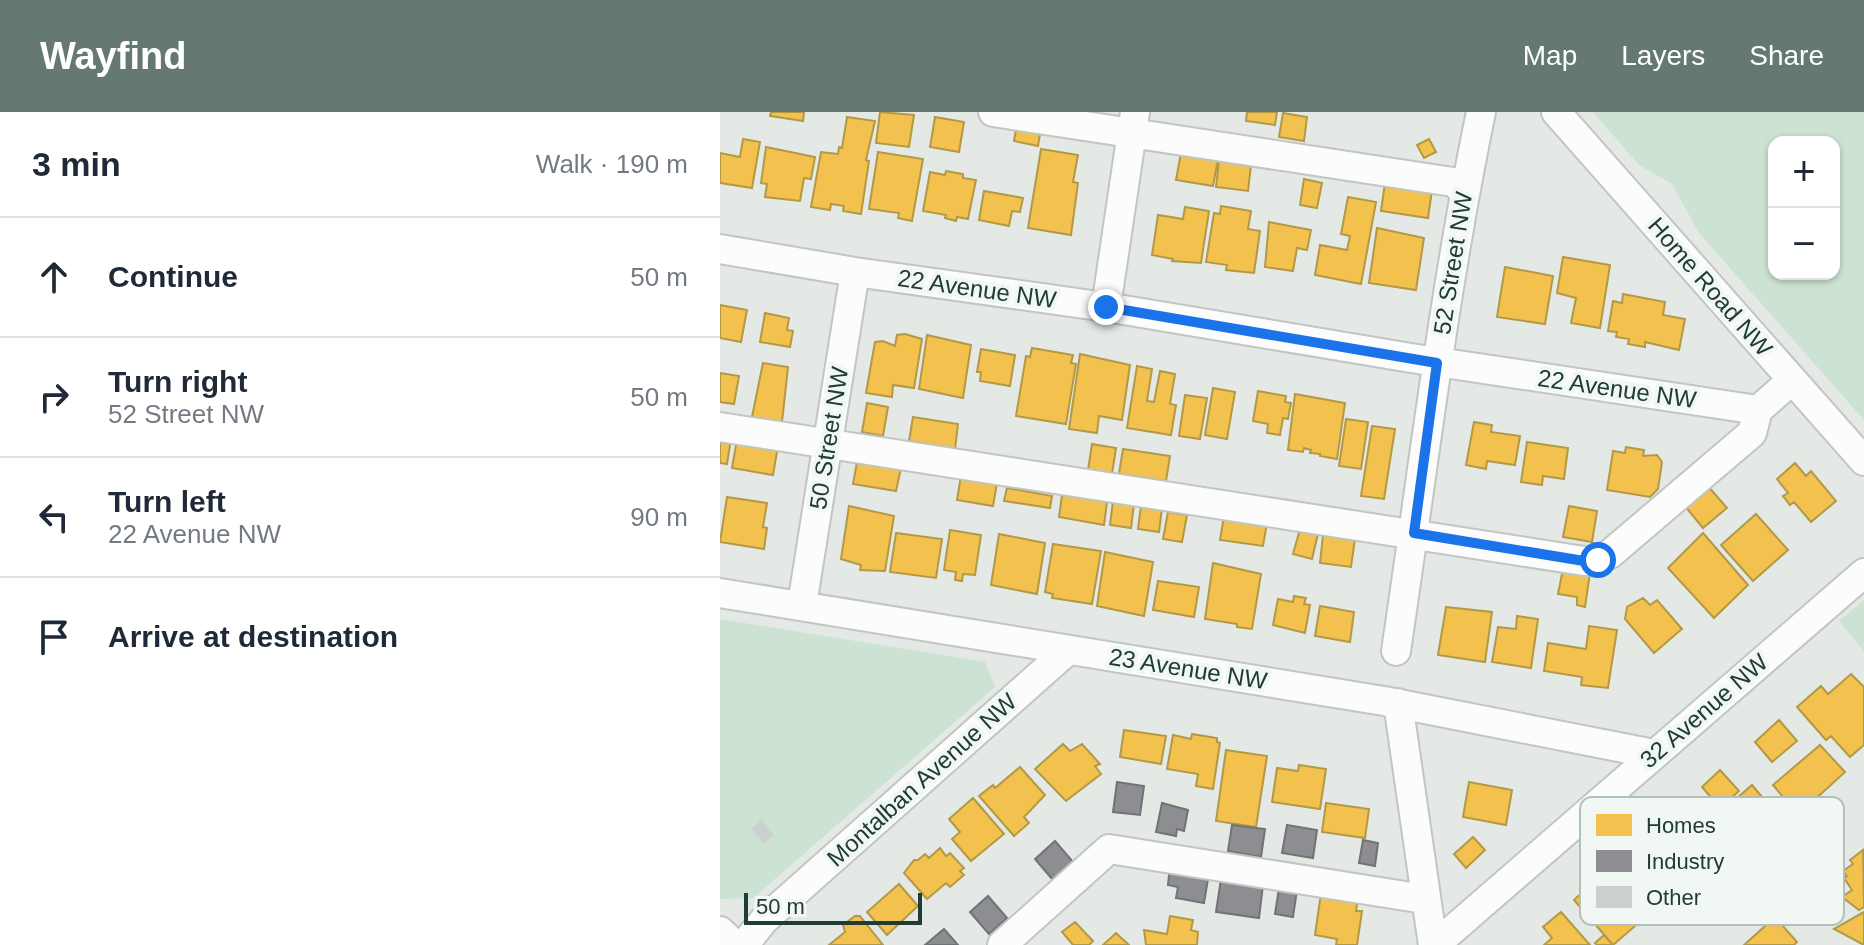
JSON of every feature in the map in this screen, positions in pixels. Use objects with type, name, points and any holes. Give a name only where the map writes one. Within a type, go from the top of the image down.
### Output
[{"type":"street","points":[[993,112],[1133,123],[1453,182],[1464,191]]},
{"type":"street","name":"52 Street NW","points":[[1396,651],[1464,191],[1481,112]]},
{"type":"street","name":"Home Road NW","points":[[1556,112],[1864,461]]},
{"type":"street","points":[[1106,307],[1133,123]]},
{"type":"street","name":"22 Avenue NW","points":[[720,249],[855,272],[1106,307],[1437,363],[1758,410]]},
{"type":"street","name":"50 Street NW","points":[[802,605],[855,272]]},
{"type":"street","points":[[720,427],[1584,561],[1598,560],[1610,554],[1752,433],[1758,410],[1792,380]]},
{"type":"street","name":"32 Avenue NW","points":[[1604,797],[1864,573]]},
{"type":"street","name":"23 Avenue NW","points":[[720,593],[1398,703],[1654,754]]},
{"type":"street","name":"Montalban Avenue NW","points":[[744,945],[764,920],[1067,651]]},
{"type":"street","points":[[1398,703],[1424,899],[1434,945]]},
{"type":"street","name":"32 Avenue NW","points":[[1434,945],[1580,818]]},
{"type":"street","points":[[1002,945],[1109,849],[1424,899]]},
{"type":"street","points":[[720,931],[735,945]]},
{"type":"green space","points":[[1593,112],[1864,112],[1864,420],[1699,233],[1672,184],[1639,165]]},
{"type":"green space","points":[[1864,600],[1864,651],[1839,621]]},
{"type":"green space","points":[[720,619],[985,662],[995,687],[753,898],[720,899]]},
{"type":"building: Homes","points":[[771,112],[804,112],[803,121],[770,116]]},
{"type":"building: Homes","points":[[880,112],[914,115],[909,147],[876,143]]},
{"type":"building: Homes","points":[[1247,112],[1277,112],[1275,125],[1246,121]]},
{"type":"building: Homes","points":[[1283,113],[1307,117],[1304,141],[1279,137]]},
{"type":"building: Homes","points":[[847,117],[875,121],[866,160],[869,161],[861,214],[843,211],[844,206],[831,204],[830,210],[811,207],[821,152],[838,154],[839,147],[842,148]]},
{"type":"building: Homes","points":[[935,117],[964,122],[959,152],[930,147]]},
{"type":"building: Homes","points":[[1017,124],[1041,128],[1038,146],[1014,141]]},
{"type":"building: Homes","points":[[743,139],[760,142],[752,188],[720,183],[720,153],[740,157]]},
{"type":"building: Homes","points":[[1429,139],[1436,152],[1424,158],[1417,145]]},
{"type":"building: Homes","points":[[766,147],[815,157],[811,179],[804,178],[800,201],[765,197],[767,184],[761,183]]},
{"type":"building: Homes","points":[[1041,149],[1078,155],[1073,182],[1078,183],[1071,235],[1028,228]]},
{"type":"building: Homes","points":[[878,152],[923,159],[912,221],[898,218],[899,213],[869,209]]},
{"type":"building: Homes","points":[[1181,153],[1218,159],[1213,186],[1176,180]]},
{"type":"building: Homes","points":[[1219,161],[1251,165],[1248,191],[1216,187]]},
{"type":"building: Homes","points":[[946,171],[976,180],[968,219],[957,217],[956,221],[945,218],[946,215],[923,211],[930,172],[945,175]]},
{"type":"building: Homes","points":[[1304,179],[1322,183],[1317,208],[1300,205]]},
{"type":"building: Homes","points":[[1385,183],[1432,190],[1428,218],[1381,211]]},
{"type":"building: Homes","points":[[984,191],[1023,198],[1020,212],[1012,211],[1009,226],[979,220]]},
{"type":"building: Homes","points":[[1348,197],[1376,202],[1361,284],[1315,275],[1320,245],[1347,250],[1350,236],[1341,234]]},
{"type":"building: Homes","points":[[1221,206],[1251,211],[1248,229],[1260,231],[1254,273],[1226,270],[1227,265],[1206,262],[1214,213],[1220,214]]},
{"type":"building: Homes","points":[[1185,207],[1209,211],[1201,263],[1172,261],[1152,255],[1158,215],[1183,219]]},
{"type":"building: Homes","points":[[1269,222],[1311,230],[1307,250],[1297,248],[1293,271],[1265,267]]},
{"type":"building: Homes","points":[[1377,228],[1424,238],[1416,290],[1369,283]]},
{"type":"building: Homes","points":[[1563,257],[1610,265],[1600,328],[1571,323],[1576,298],[1557,293]]},
{"type":"building: Homes","points":[[1505,267],[1553,276],[1545,324],[1497,317]]},
{"type":"building: Homes","points":[[1623,294],[1665,302],[1663,315],[1685,319],[1679,350],[1645,342],[1645,347],[1628,344],[1629,339],[1616,337],[1617,332],[1608,331],[1613,301],[1622,303]]},
{"type":"building: Homes","points":[[720,305],[747,310],[741,342],[720,338]]},
{"type":"building: Homes","points":[[765,313],[789,318],[787,330],[793,331],[790,347],[760,342]]},
{"type":"building: Homes","points":[[897,335],[922,339],[914,388],[893,385],[892,397],[866,393],[875,342],[883,341],[895,346]]},
{"type":"building: Homes","points":[[927,335],[971,345],[963,398],[919,389]]},
{"type":"building: Homes","points":[[1032,348],[1073,355],[1071,363],[1076,364],[1066,424],[1016,416],[1026,356],[1030,357]]},
{"type":"building: Homes","points":[[981,349],[1015,355],[1010,386],[980,381],[981,372],[977,372]]},
{"type":"building: Homes","points":[[1080,354],[1130,365],[1122,420],[1099,416],[1097,433],[1069,429]]},
{"type":"building: Homes","points":[[763,363],[788,367],[782,422],[752,417]]},
{"type":"building: Homes","points":[[1137,366],[1152,369],[1147,401],[1154,402],[1160,371],[1175,374],[1170,404],[1176,405],[1171,435],[1127,428]]},
{"type":"building: Homes","points":[[720,373],[739,376],[734,404],[720,402]]},
{"type":"building: Homes","points":[[1213,388],[1235,392],[1227,439],[1205,435]]},
{"type":"building: Homes","points":[[1258,391],[1286,396],[1285,402],[1291,403],[1288,419],[1283,418],[1280,435],[1267,433],[1268,424],[1253,421]]},
{"type":"building: Homes","points":[[1295,394],[1345,403],[1337,459],[1310,453],[1311,450],[1304,448],[1303,452],[1288,450]]},
{"type":"building: Homes","points":[[1185,395],[1207,398],[1200,439],[1179,436]]},
{"type":"building: Homes","points":[[867,403],[888,407],[883,436],[862,432]]},
{"type":"building: Homes","points":[[913,417],[958,424],[955,449],[909,441]]},
{"type":"building: Homes","points":[[1346,419],[1368,422],[1361,469],[1339,466]]},
{"type":"building: Homes","points":[[1474,422],[1492,425],[1491,432],[1520,436],[1515,465],[1487,461],[1486,469],[1466,465]]},
{"type":"building: Homes","points":[[1372,426],[1395,429],[1384,499],[1361,496]]},
{"type":"building: Homes","points":[[720,438],[731,439],[727,464],[720,463]]},
{"type":"building: Homes","points":[[737,439],[778,446],[773,475],[732,468]]},
{"type":"building: Homes","points":[[1527,442],[1568,448],[1564,479],[1543,476],[1542,485],[1521,482]]},
{"type":"building: Homes","points":[[1092,444],[1116,448],[1112,474],[1088,470]]},
{"type":"building: Homes","points":[[1626,447],[1644,450],[1643,456],[1657,455],[1662,462],[1658,489],[1650,497],[1607,490],[1613,451],[1625,453]]},
{"type":"building: Homes","points":[[1123,449],[1170,456],[1166,481],[1119,474]]},
{"type":"building: Homes","points":[[857,462],[901,468],[896,491],[853,484]]},
{"type":"building: Homes","points":[[1795,463],[1806,476],[1811,471],[1836,501],[1811,522],[1794,502],[1790,505],[1783,496],[1788,493],[1777,479]]},
{"type":"building: Homes","points":[[961,476],[997,483],[993,506],[957,500]]},
{"type":"building: Homes","points":[[1707,485],[1727,508],[1703,528],[1684,505]]},
{"type":"building: Homes","points":[[1007,488],[1052,496],[1050,508],[1004,501]]},
{"type":"building: Homes","points":[[1062,495],[1107,502],[1104,525],[1059,517]]},
{"type":"building: Homes","points":[[727,497],[767,503],[763,527],[767,528],[764,549],[720,542]]},
{"type":"building: Homes","points":[[1113,501],[1134,504],[1131,528],[1110,525]]},
{"type":"building: Homes","points":[[849,506],[894,516],[885,571],[860,570],[861,565],[841,559]]},
{"type":"building: Homes","points":[[1141,506],[1162,508],[1159,532],[1138,529]]},
{"type":"building: Homes","points":[[1569,506],[1597,511],[1592,542],[1563,537]]},
{"type":"building: Homes","points":[[1168,512],[1187,515],[1182,542],[1163,539]]},
{"type":"building: Homes","points":[[1756,514],[1788,550],[1753,581],[1721,545]]},
{"type":"building: Homes","points":[[1224,516],[1267,523],[1263,546],[1220,540]]},
{"type":"building: Homes","points":[[1300,529],[1318,534],[1312,559],[1293,554]]},
{"type":"building: Homes","points":[[950,530],[981,535],[975,575],[963,574],[962,581],[955,580],[956,572],[944,570]]},
{"type":"building: Homes","points":[[896,533],[942,539],[936,578],[890,572]]},
{"type":"building: Homes","points":[[1703,533],[1748,585],[1714,618],[1668,568]]},
{"type":"building: Homes","points":[[999,534],[1045,543],[1037,594],[991,585]]},
{"type":"building: Homes","points":[[1323,535],[1355,539],[1351,567],[1320,563]]},
{"type":"building: Homes","points":[[1053,544],[1101,551],[1092,604],[1052,598],[1053,594],[1045,592]]},
{"type":"building: Homes","points":[[1105,552],[1153,562],[1144,616],[1097,606]]},
{"type":"building: Homes","points":[[1213,563],[1261,574],[1252,629],[1205,619]]},
{"type":"building: Homes","points":[[1563,569],[1590,573],[1585,607],[1577,605],[1577,597],[1558,594]]},
{"type":"building: Homes","points":[[1158,581],[1199,587],[1194,617],[1153,610]]},
{"type":"building: Homes","points":[[1294,596],[1306,598],[1304,604],[1310,605],[1305,633],[1273,625],[1278,599],[1293,602]]},
{"type":"building: Homes","points":[[1643,598],[1650,605],[1657,600],[1682,629],[1654,653],[1625,619],[1627,607]]},
{"type":"building: Homes","points":[[1320,606],[1354,612],[1350,642],[1315,636]]},
{"type":"building: Homes","points":[[1446,607],[1492,612],[1485,662],[1438,655]]},
{"type":"building: Homes","points":[[1517,616],[1538,619],[1531,668],[1492,662],[1498,627],[1516,629]]},
{"type":"building: Homes","points":[[1589,626],[1617,630],[1608,688],[1581,685],[1582,677],[1544,671],[1548,643],[1586,649]]},
{"type":"building: Homes","points":[[1851,674],[1864,687],[1864,745],[1850,757],[1831,736],[1826,740],[1797,707],[1821,686],[1828,694]]},
{"type":"building: Homes","points":[[1779,720],[1797,741],[1772,762],[1755,742]]},
{"type":"building: Homes","points":[[1124,730],[1166,736],[1161,764],[1120,757]]},
{"type":"building: Homes","points":[[1192,734],[1217,738],[1220,743],[1213,789],[1196,786],[1198,774],[1167,769],[1173,735],[1191,739]]},
{"type":"building: Homes","points":[[1063,744],[1070,751],[1082,744],[1100,764],[1095,766],[1101,774],[1066,801],[1035,769]]},
{"type":"building: Homes","points":[[1820,745],[1845,772],[1818,797],[1783,797],[1773,785]]},
{"type":"building: Homes","points":[[1226,750],[1267,756],[1256,827],[1216,821]]},
{"type":"building: Homes","points":[[1299,765],[1326,769],[1320,809],[1272,802],[1277,768],[1298,771]]},
{"type":"building: Homes","points":[[1020,767],[1045,795],[1024,817],[1029,823],[1014,836],[979,796],[993,785],[995,788]]},
{"type":"building: Homes","points":[[1720,770],[1739,791],[1732,797],[1711,797],[1702,787]]},
{"type":"building: Homes","points":[[1469,782],[1512,790],[1506,825],[1463,817]]},
{"type":"building: Homes","points":[[1752,785],[1762,797],[1738,797]]},
{"type":"building: Homes","points":[[973,798],[1004,834],[971,861],[952,839],[960,832],[949,819]]},
{"type":"building: Homes","points":[[1326,803],[1369,809],[1365,838],[1322,832]]},
{"type":"building: Homes","points":[[1473,837],[1485,850],[1466,868],[1454,854]]},
{"type":"building: Homes","points":[[940,848],[946,856],[950,853],[964,868],[960,871],[964,875],[950,887],[946,883],[927,899],[904,873],[914,860],[925,854],[929,858]]},
{"type":"building: Homes","points":[[1863,850],[1864,907],[1859,910],[1844,899],[1852,890],[1844,878],[1847,876],[1844,870],[1853,864],[1850,860]]},
{"type":"building: Homes","points":[[899,884],[918,906],[887,935],[867,912]]},
{"type":"building: Homes","points":[[1321,893],[1358,898],[1356,911],[1362,911],[1357,945],[1336,945],[1337,939],[1315,935]]},
{"type":"building: Homes","points":[[1561,912],[1590,945],[1544,945],[1552,938],[1543,927]]},
{"type":"building: Homes","points":[[1864,912],[1864,945],[1834,929]]},
{"type":"building: Homes","points":[[860,916],[883,945],[829,945],[845,932],[843,925]]},
{"type":"building: Homes","points":[[1170,916],[1193,920],[1191,930],[1198,932],[1197,945],[1146,945],[1144,930],[1167,934]]},
{"type":"building: Homes","points":[[1075,922],[1093,941],[1089,945],[1073,945],[1062,932]]},
{"type":"building: Homes","points":[[1596,925],[1636,925],[1613,945]]},
{"type":"building: Homes","points":[[1766,925],[1782,925],[1797,942],[1794,945],[1744,945]]},
{"type":"building: Homes","points":[[1116,933],[1129,945],[1103,945]]},
{"type":"building: Homes","points":[[1604,935],[1613,945],[1595,943]]},
{"type":"building: Industry","points":[[1117,782],[1144,786],[1140,815],[1113,812]]},
{"type":"building: Industry","points":[[1162,803],[1188,810],[1184,831],[1177,829],[1176,836],[1156,832]]},
{"type":"building: Industry","points":[[1232,825],[1265,829],[1261,857],[1228,851]]},
{"type":"building: Industry","points":[[1287,825],[1317,830],[1313,858],[1282,853]]},
{"type":"building: Industry","points":[[1363,840],[1378,843],[1375,866],[1359,863]]},
{"type":"building: Industry","points":[[1055,841],[1074,863],[1053,880],[1035,859]]},
{"type":"building: Industry","points":[[1170,866],[1209,873],[1204,903],[1176,898],[1178,887],[1168,885]]},
{"type":"building: Industry","points":[[1221,879],[1263,885],[1259,918],[1216,912]]},
{"type":"building: Industry","points":[[1279,888],[1297,890],[1293,917],[1275,914]]},
{"type":"building: Industry","points":[[988,896],[1007,918],[989,934],[970,912]]},
{"type":"building: Industry","points":[[944,929],[958,945],[925,945]]},
{"type":"building: Other","points":[[761,821],[773,835],[764,842],[752,829]]},
{"type":"route","points":[[1106,307],[1437,363],[1414,533],[1584,561],[1598,560]]}]
